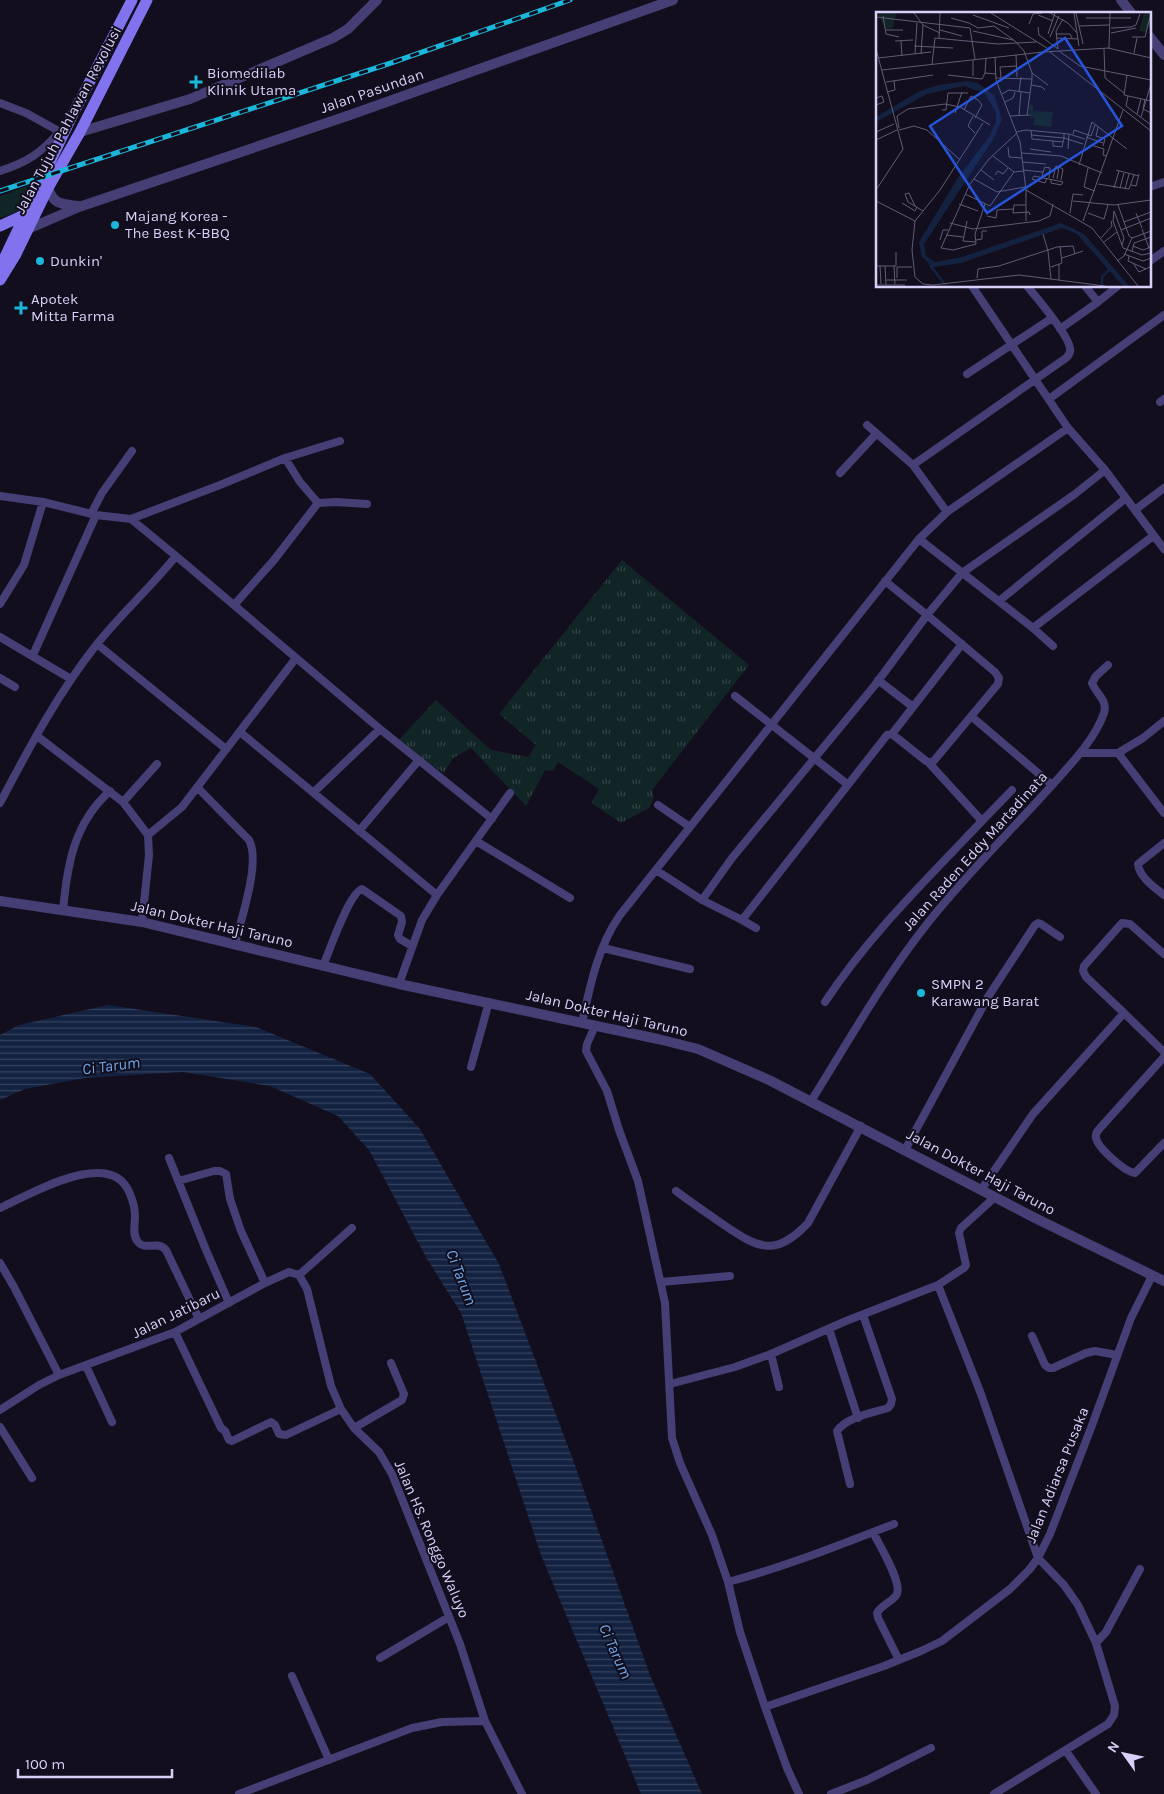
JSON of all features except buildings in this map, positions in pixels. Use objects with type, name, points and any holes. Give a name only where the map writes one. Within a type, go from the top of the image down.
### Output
[{"type":"main road","name":"Jalan Tujuh Pahlawan Revolusi","points":[[1,266],[62,132],[132,0]]},
{"type":"main road","name":"Jalan Tujuh Pahlawan Revolusi","points":[[0,280],[16,254],[48,188],[80,132],[147,0]]},
{"type":"main road","points":[[0,226],[24,215]]},
{"type":"street","points":[[80,132],[190,99],[333,38],[348,29],[377,0]]},
{"type":"street","name":"Jalan Pasundan","points":[[28,229],[79,206],[360,112],[673,0]]},
{"type":"street","points":[[1121,0],[1130,12]]},
{"type":"street","points":[[1152,40],[1164,55]]},
{"type":"street","points":[[0,103],[26,112],[62,132],[44,149],[19,165],[0,171]]},
{"type":"street","points":[[1152,186],[1164,182]]},
{"type":"street","points":[[48,188],[51,197],[57,203],[79,206]]},
{"type":"street","points":[[1152,260],[1164,251]]},
{"type":"street","points":[[973,288],[1068,428],[1105,470],[1164,549]]},
{"type":"street","points":[[913,465],[1066,358],[1070,352],[1070,345],[1060,329],[1029,288]]},
{"type":"street","points":[[1087,288],[1098,302]]},
{"type":"street","points":[[1060,329],[1116,288]]},
{"type":"street","points":[[1049,399],[1164,315]]},
{"type":"street","points":[[966,374],[1052,318]]},
{"type":"street","points":[[867,425],[913,465],[947,512]]},
{"type":"street","points":[[582,1023],[603,948],[610,930],[640,889],[919,539],[947,512],[1068,428]]},
{"type":"street","points":[[840,473],[876,434]]},
{"type":"street","points":[[0,496],[43,502],[94,515],[131,518],[220,485],[285,458],[340,441]]},
{"type":"street","points":[[33,655],[94,515],[102,492],[132,451]]},
{"type":"street","points":[[285,458],[300,482],[318,503]]},
{"type":"street","points":[[702,900],[732,858],[814,760],[962,573],[1075,494],[1105,470]]},
{"type":"street","points":[[1135,510],[1164,488]]},
{"type":"street","points":[[999,601],[1126,498]]},
{"type":"street","points":[[0,604],[24,565],[43,502]]},
{"type":"street","points":[[235,604],[274,560],[318,503],[367,504]]},
{"type":"street","points":[[131,518],[235,604],[380,729],[492,819]]},
{"type":"street","points":[[1033,628],[1153,536]]},
{"type":"street","points":[[919,539],[1033,628],[1053,646]]},
{"type":"street","points":[[0,803],[71,679],[97,644],[176,556]]},
{"type":"street","points":[[885,581],[995,672],[999,678],[998,684],[937,759],[929,763]]},
{"type":"street","points":[[0,637],[71,679]]},
{"type":"street","points":[[97,644],[226,749]]},
{"type":"street","points":[[742,920],[847,784],[887,735],[892,734],[962,644]]},
{"type":"street","points":[[148,835],[182,807],[296,658]]},
{"type":"street","name":"Jalan Raden Eddy Martadinata","points":[[811,1101],[905,952],[927,923],[951,894],[1081,753],[1104,713],[1105,705],[1103,699],[1094,689],[1092,683],[1096,676],[1108,665]]},
{"type":"street","points":[[0,678],[15,687]]},
{"type":"street","points":[[878,680],[913,707]]},
{"type":"street","points":[[735,696],[814,760],[847,784]]},
{"type":"street","points":[[971,716],[1052,785]]},
{"type":"street","points":[[1081,753],[1118,753],[1143,738],[1164,721]]},
{"type":"street","points":[[314,792],[380,729]]},
{"type":"street","points":[[240,732],[437,894]]},
{"type":"street","points":[[892,734],[929,763],[982,821]]},
{"type":"street","points":[[37,736],[123,802],[148,835],[149,854],[142,922]]},
{"type":"street","points":[[1118,753],[1164,813]]},
{"type":"street","points":[[359,830],[419,760]]},
{"type":"street","points":[[123,802],[157,764]]},
{"type":"street","points":[[197,787],[252,844],[250,881],[235,944]]},
{"type":"street","points":[[825,1002],[845,971],[876,933],[1012,790]]},
{"type":"street","points":[[63,911],[66,878],[76,839],[99,800],[110,791]]},
{"type":"street","points":[[399,984],[422,920],[437,894],[510,793]]},
{"type":"street","points":[[658,805],[690,827]]},
{"type":"street","points":[[476,841],[570,898]]},
{"type":"street","points":[[1164,843],[1138,864],[1138,870],[1164,896]]},
{"type":"street","points":[[656,870],[702,900],[756,928]]},
{"type":"street","points":[[323,966],[344,915],[356,893],[362,888],[401,916],[402,922],[398,935],[400,939],[412,946]]},
{"type":"street","name":"Jalan Dokter Haji Taruno","points":[[0,901],[142,922],[399,984],[489,1002],[698,1049],[811,1101],[981,1190],[1164,1281]]},
{"type":"street","points":[[1164,954],[1130,924],[1122,923],[1084,966],[1083,971],[1086,977],[1164,1052]]},
{"type":"street","points":[[905,1150],[988,997],[1035,925],[1041,924],[1060,937]]},
{"type":"street","points":[[603,948],[690,969]]},
{"type":"street","points":[[471,1067],[489,1002]]},
{"type":"street","points":[[981,1190],[1033,1114],[1124,1013]]},
{"type":"street","points":[[595,1026],[586,1050],[607,1091],[638,1181],[665,1303],[672,1438],[680,1463],[712,1535],[728,1582],[740,1632],[765,1707],[787,1768],[799,1794]]},
{"type":"street","points":[[1164,1057],[1101,1127],[1096,1134],[1096,1139],[1103,1149],[1122,1167],[1135,1173],[1164,1143]]},
{"type":"street","points":[[676,1192],[747,1241],[762,1246],[775,1246],[788,1241],[808,1223],[861,1126]]},
{"type":"street","points":[[169,1158],[229,1303]]},
{"type":"street","points":[[178,1181],[220,1170],[226,1174],[230,1199],[241,1231],[265,1283]]},
{"type":"street","points":[[0,1208],[55,1182],[87,1173],[114,1177],[124,1184],[130,1193],[135,1216],[135,1238],[140,1244],[145,1246],[156,1245],[166,1250],[199,1319]]},
{"type":"street","points":[[670,1384],[735,1367],[771,1354],[938,1285],[966,1265],[959,1233],[961,1228],[995,1197]]},
{"type":"street","points":[[299,1275],[352,1228]]},
{"type":"street","points":[[0,1263],[59,1376]]},
{"type":"street","name":"Jalan Jatibaru","points":[[0,1410],[40,1385],[174,1332],[288,1272],[299,1275]]},
{"type":"street","name":"Jalan HS. Ronggo Waluyo","points":[[299,1275],[307,1289],[331,1386],[340,1409],[354,1428],[379,1452],[392,1474],[460,1644],[485,1721],[522,1794]]},
{"type":"street","points":[[661,1282],[730,1276]]},
{"type":"street","name":"Jalan Adiarsa Pusaka","points":[[765,1707],[899,1660],[942,1641],[1010,1589],[1029,1570],[1038,1558],[1050,1534],[1131,1318],[1152,1276]]},
{"type":"street","points":[[938,1285],[981,1394],[1038,1558],[1064,1585],[1078,1605],[1096,1643],[1115,1706],[1114,1715],[1108,1724],[994,1794]]},
{"type":"street","points":[[850,1484],[837,1431],[840,1427],[858,1418],[888,1408],[892,1399],[863,1315]]},
{"type":"street","points":[[829,1329],[858,1418]]},
{"type":"street","points":[[174,1332],[221,1428],[225,1431],[229,1440],[232,1441],[271,1422],[276,1425],[279,1434],[286,1435],[340,1409]]},
{"type":"street","points":[[1032,1336],[1045,1365],[1049,1368],[1095,1351],[1117,1356]]},
{"type":"street","points":[[771,1354],[779,1386]]},
{"type":"street","points":[[354,1428],[402,1400],[404,1394],[391,1363]]},
{"type":"street","points":[[86,1366],[112,1422]]},
{"type":"street","points":[[0,1427],[32,1478]]},
{"type":"street","points":[[728,1582],[765,1572],[894,1524]]},
{"type":"street","points":[[873,1532],[898,1583],[897,1593],[894,1598],[882,1605],[877,1613],[899,1660]]},
{"type":"street","points":[[1096,1643],[1106,1632],[1140,1569]]},
{"type":"street","points":[[380,1658],[449,1617]]},
{"type":"street","points":[[292,1676],[329,1760]]},
{"type":"street","points":[[239,1794],[412,1728],[442,1722],[485,1721]]},
{"type":"street","points":[[831,1794],[867,1780],[931,1748]]},
{"type":"street","points":[[1066,1751],[1096,1794]]},
{"type":"green space","points":[[28,186],[19,211],[0,218],[0,196]]},
{"type":"green space","points":[[622,560],[749,665],[652,790],[654,798],[649,808],[621,823],[591,803],[599,789],[558,762],[553,771],[545,770],[526,806],[471,748],[453,758],[444,773],[397,742],[436,700],[491,750],[528,757],[536,745],[499,714]]},
{"type":"water","name":"Ci Tarum","points":[[108,1005],[256,1027],[370,1074],[420,1129],[499,1264],[572,1457],[650,1675],[702,1794],[641,1794],[541,1555],[461,1313],[427,1259],[369,1150],[338,1116],[270,1086],[183,1072],[85,1078],[25,1089],[0,1100],[0,1035],[19,1025]]},
{"type":"railway","points":[[0,191],[391,63],[570,0]]},
{"type":"place","name":"Biomedilab Klinik Utama","points":[[196,82]]},
{"type":"place","name":"Majang Korea - The Best K-BBQ","points":[[115,225]]},
{"type":"place","name":"Dunkin'","points":[[40,261]]},
{"type":"place","name":"Apotek Mitta Farma","points":[[21,308]]},
{"type":"place","name":"SMPN 2 Karawang Barat","points":[[921,993]]}]
